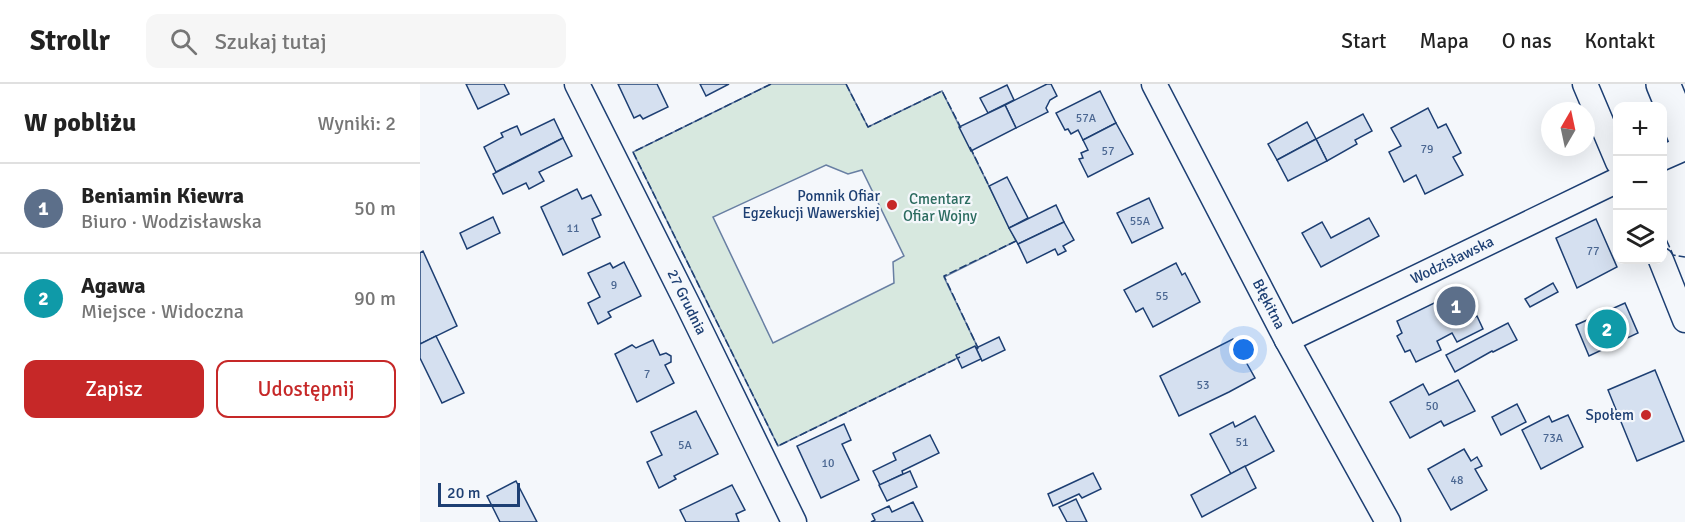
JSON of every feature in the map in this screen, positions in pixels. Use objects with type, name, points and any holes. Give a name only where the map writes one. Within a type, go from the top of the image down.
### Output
[{"type":"main road","points":[[1663,84],[1685,137]]},
{"type":"street","name":"27 Grudnia","points":[[578,84],[794,522]]},
{"type":"street","name":"Błękitna","points":[[1155,84],[1287,340],[1388,522]]},
{"type":"street","points":[[1585,84],[1615,156]]},
{"type":"street","points":[[1667,156],[1685,148]]},
{"type":"street","name":"Wodzisławska","points":[[1287,340],[1613,182]]},
{"type":"street","points":[[1662,264],[1685,320]]},
{"type":"green space","name":"Cmentarz Ofiar Wojny","points":[[771,84],[846,84],[868,127],[942,91],[1016,241],[944,277],[978,348],[778,446],[633,152]],"holes":[[[826,165],[848,174],[862,170],[904,256],[893,262],[894,283],[773,343],[713,217]]]},
{"type":"building","points":[[466,84],[504,84],[509,94],[478,109]]},
{"type":"building","points":[[618,84],[657,84],[668,107],[643,119],[640,115],[634,118]]},
{"type":"building","points":[[700,84],[729,84],[706,96]]},
{"type":"building","points":[[1051,84],[1057,96],[1050,100],[1046,108],[1048,112],[1016,128],[1005,105]]},
{"type":"building","points":[[1007,85],[1014,100],[988,113],[980,98]]},
{"type":"building","points":[[1100,91],[1116,123],[1083,140],[1078,130],[1071,134],[1068,129],[1065,130],[1056,113]]},
{"type":"building","points":[[1005,105],[1016,128],[971,151],[959,127]]},
{"type":"building","points":[[1428,108],[1438,128],[1446,124],[1461,153],[1453,157],[1463,175],[1425,194],[1416,175],[1404,182],[1389,152],[1401,146],[1391,128]]},
{"type":"building","points":[[1363,114],[1372,131],[1355,140],[1357,144],[1327,161],[1316,139]]},
{"type":"building","points":[[554,119],[563,138],[496,172],[484,147],[503,137],[501,133],[517,126],[521,135]]},
{"type":"building","points":[[1307,122],[1316,139],[1277,160],[1268,144]]},
{"type":"building","points":[[1116,123],[1133,154],[1088,177],[1079,159],[1083,158],[1081,153],[1088,150],[1083,140]]},
{"type":"building","points":[[563,138],[572,156],[539,172],[544,181],[529,189],[526,183],[503,194],[493,174]]},
{"type":"building","points":[[1316,139],[1327,161],[1288,181],[1277,160]]},
{"type":"building","points":[[1007,177],[1028,218],[1009,228],[989,186]]},
{"type":"building","points":[[577,189],[582,199],[591,195],[601,215],[592,219],[600,237],[563,255],[541,207]]},
{"type":"building","points":[[1149,198],[1163,228],[1132,243],[1117,213]]},
{"type":"building","points":[[1056,205],[1064,222],[1018,244],[1009,228]]},
{"type":"building","points":[[493,217],[500,233],[467,249],[460,233]]},
{"type":"building","points":[[1369,218],[1379,236],[1321,267],[1302,233],[1322,222],[1331,238]]},
{"type":"building","points":[[1596,219],[1613,258],[1613,264],[1617,267],[1577,288],[1556,238]]},
{"type":"building","points":[[1064,222],[1074,240],[1063,246],[1066,251],[1058,255],[1055,249],[1027,263],[1018,244]]},
{"type":"building","points":[[423,251],[457,326],[420,344],[420,253]]},
{"type":"building","points":[[624,262],[641,296],[608,312],[611,317],[598,324],[588,303],[600,297],[588,273],[610,263],[613,268]]},
{"type":"building","points":[[1176,263],[1182,275],[1185,273],[1200,302],[1153,327],[1143,308],[1136,312],[1124,290]]},
{"type":"building","points":[[1553,283],[1558,292],[1530,307],[1525,299]]},
{"type":"building","points":[[1461,290],[1474,318],[1477,316],[1483,329],[1457,342],[1452,333],[1437,341],[1441,350],[1416,362],[1410,350],[1405,352],[1397,336],[1402,333],[1397,321]]},
{"type":"building","points":[[1625,303],[1638,333],[1589,356],[1576,325]]},
{"type":"building","points":[[1508,323],[1517,340],[1455,372],[1446,355]]},
{"type":"building","points":[[436,336],[464,393],[442,403],[420,358],[420,344]]},
{"type":"building","points":[[999,337],[1005,350],[982,361],[976,348]]},
{"type":"building","points":[[1233,339],[1255,378],[1179,416],[1160,376]]},
{"type":"building","points":[[653,340],[660,355],[666,353],[671,356],[671,362],[665,365],[674,383],[637,402],[615,354],[632,345],[636,348]]},
{"type":"building","points":[[975,346],[981,359],[962,368],[956,355]]},
{"type":"building","name":"Społem","points":[[1655,370],[1684,441],[1637,461],[1608,390]]},
{"type":"building","points":[[1458,380],[1475,411],[1444,426],[1441,421],[1410,438],[1390,402],[1423,384],[1429,395]]},
{"type":"building","points":[[1517,404],[1526,422],[1501,435],[1492,417]]},
{"type":"building","points":[[696,411],[718,454],[674,476],[676,479],[659,488],[647,462],[662,455],[651,432]]},
{"type":"building","points":[[1568,415],[1583,447],[1541,469],[1522,430],[1549,416],[1552,422]]},
{"type":"building","points":[[1255,416],[1274,451],[1231,474],[1210,434],[1233,422],[1235,427]]},
{"type":"building","points":[[844,424],[851,440],[842,444],[859,480],[821,498],[797,446]]},
{"type":"building","points":[[930,435],[939,453],[902,471],[903,474],[880,485],[873,471],[896,460],[893,453]]},
{"type":"building","points":[[1464,449],[1471,461],[1477,457],[1482,466],[1475,469],[1487,490],[1451,510],[1428,469]]},
{"type":"building","points":[[1245,466],[1256,488],[1202,517],[1191,495]]},
{"type":"building","points":[[910,471],[917,487],[887,501],[879,485]]},
{"type":"building","points":[[1093,473],[1101,489],[1082,498],[1079,494],[1053,506],[1048,494]]},
{"type":"building","points":[[516,481],[537,522],[500,522],[487,496]]},
{"type":"building","points":[[732,485],[745,510],[736,514],[739,522],[686,522],[680,510]]},
{"type":"building","points":[[1076,499],[1087,522],[1067,522],[1059,507]]},
{"type":"building","points":[[913,502],[923,522],[871,522],[875,520],[872,514],[889,506],[892,512]]},
{"type":"fence","points":[[771,84],[633,152],[778,446],[960,357]]},
{"type":"fence","points":[[846,84],[868,127],[942,91],[961,128]]},
{"type":"fence","points":[[970,147],[990,188]]},
{"type":"fence","points":[[976,349],[978,348],[944,276],[1016,241],[1015,239]]},
{"type":"fence","points":[[1667,241],[1673,255],[1685,257]]},
{"type":"place","name":"Pomnik Ofiar Egzekucji Wawerskiej","points":[[892,205]]},
{"type":"place","name":"Beniamin Kiewra","points":[[1456,306]]},
{"type":"place","name":"Agawa","points":[[1607,329]]},
{"type":"place","name":"Społem","points":[[1646,415]]}]
